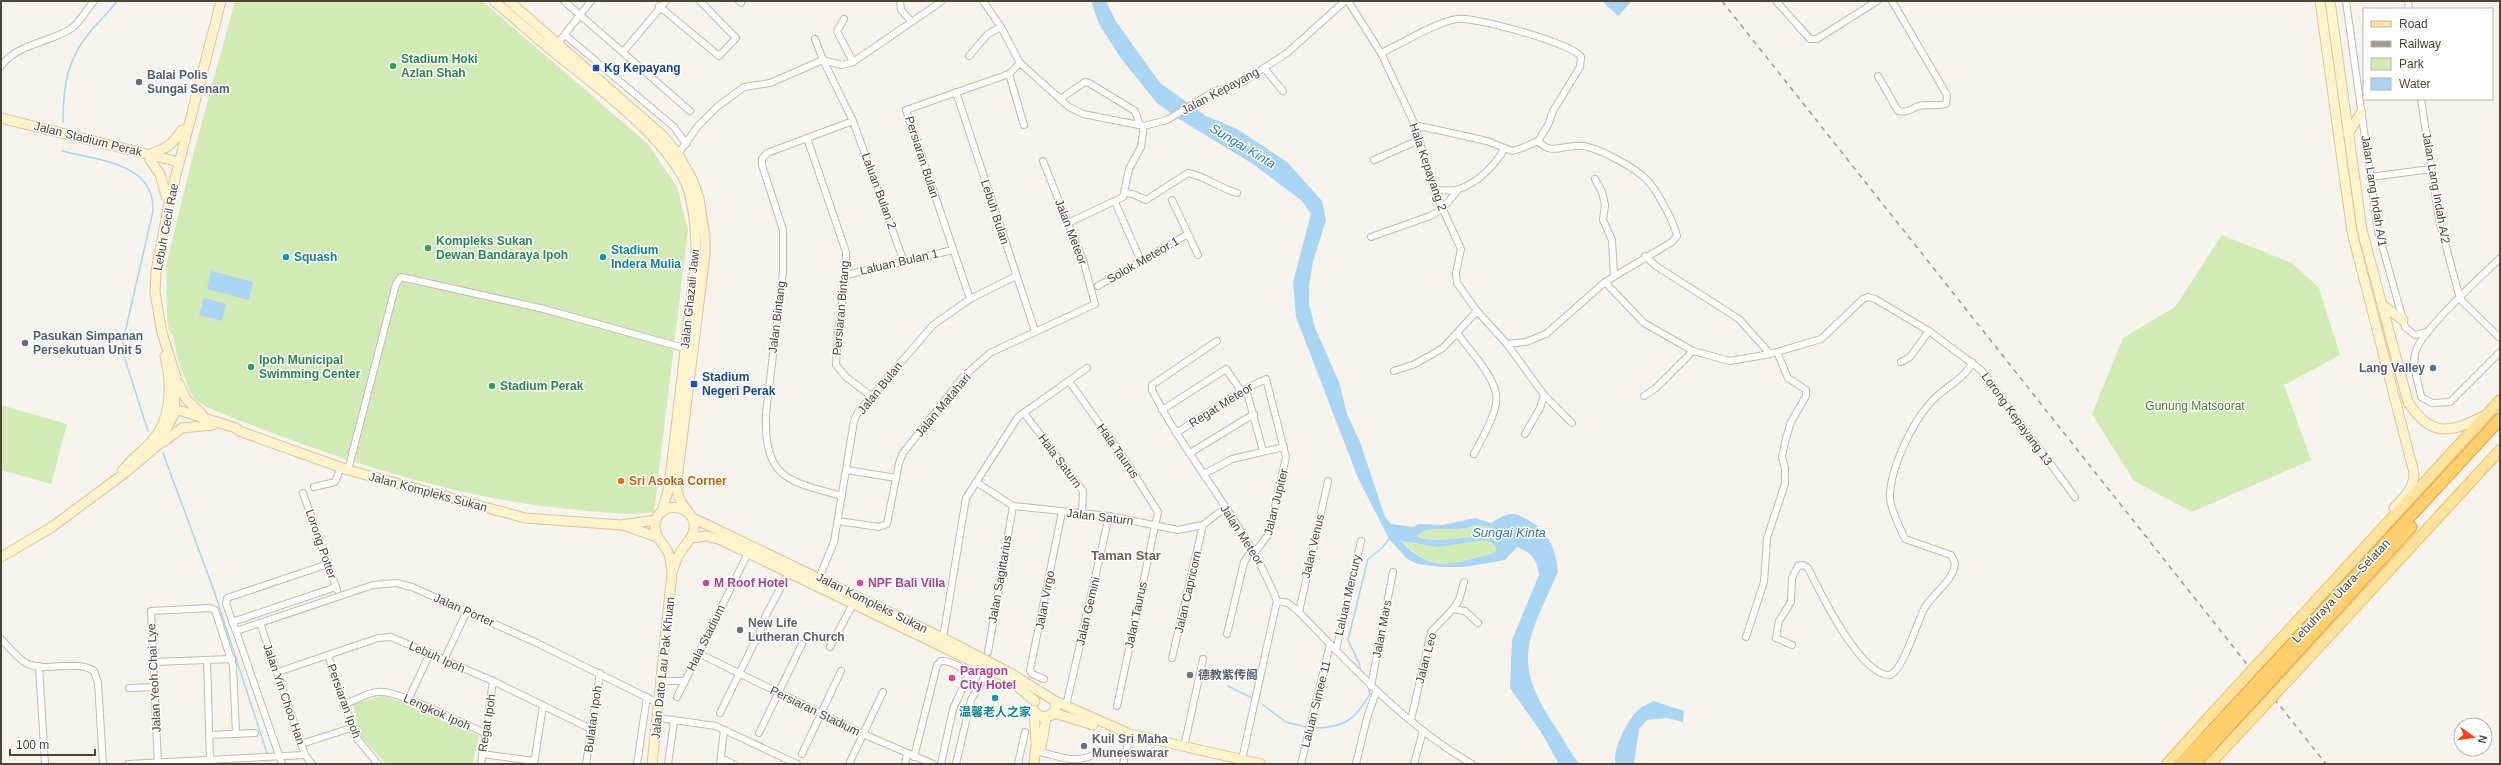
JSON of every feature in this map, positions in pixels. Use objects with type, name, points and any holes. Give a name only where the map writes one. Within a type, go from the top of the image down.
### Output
[{"type":"highway","name":"Lebuhraya Utara–Selatan","points":[[2195,764],[2228,728],[2302,640],[2500,419]]},
{"type":"highway","name":"Lebuhraya Utara–Selatan","points":[[2302,640],[2500,429]]},
{"type":"highway","name":"Lebuhraya Utara–Selatan","points":[[2181,764],[2228,728]]},
{"type":"main road","name":"Lebuh Cecil Rae","points":[[168,197],[216,1]]},
{"type":"main road","name":"Lebuh Cecil Rae","points":[[115,480],[128,463],[157,435],[167,408],[173,379],[152,297],[152,272],[174,164],[220,1]]},
{"type":"main road","name":"Jalan Ghazali Jawi","points":[[494,1],[569,64],[657,142],[670,158],[688,188],[695,227],[696,258],[684,348],[669,487],[659,516]]},
{"type":"main road","points":[[503,1],[511,15]]},
{"type":"main road","name":"Jalan Ghazali Jawi","points":[[509,1],[652,124],[678,154],[692,179],[699,198],[704,224],[705,254],[676,488],[681,502],[691,516]]},
{"type":"main road","points":[[2320,1],[2352,232],[2414,473],[2414,482],[2411,490],[2373,532],[2360,553]]},
{"type":"main road","name":"Jalan Lang Indah A/1","points":[[2330,1],[2362,230],[2408,402],[2431,426],[2446,430],[2459,428],[2485,416]]},
{"type":"main road","points":[[532,33],[539,34],[551,43],[558,43],[560,52],[569,60],[569,64]]},
{"type":"main road","points":[[2348,134],[2361,113]]},
{"type":"main road","name":"Jalan Stadium Perak","points":[[1,118],[174,164]]},
{"type":"main road","name":"Jalan Stadium Perak","points":[[1,123],[149,157]]},
{"type":"main road","points":[[168,197],[160,174],[149,157],[166,149],[184,132]]},
{"type":"main road","points":[[678,154],[677,160],[687,179],[688,188]]},
{"type":"main road","points":[[2382,305],[2402,320]]},
{"type":"main road","points":[[690,373],[688,371],[689,354],[684,348],[690,346],[693,330],[696,328]]},
{"type":"main road","points":[[157,435],[161,432],[174,411],[173,379]]},
{"type":"main road","points":[[173,379],[190,404],[213,423]]},
{"type":"main road","points":[[2167,764],[2500,400]]},
{"type":"main road","name":"Lebuh Cecil Rae","points":[[1,557],[59,522],[115,480],[158,445],[174,411]]},
{"type":"main road","name":"Jalan Kompleks Sukan","points":[[174,411],[213,423],[234,432],[239,431],[344,468],[525,518],[621,525],[659,539]]},
{"type":"main road","points":[[158,445],[182,428],[213,423]]},
{"type":"main road","points":[[2210,764],[2228,728],[2314,652],[2500,450]]},
{"type":"main road","points":[[672,507],[678,507],[691,516],[694,527],[689,540],[679,553],[672,573],[668,552],[659,539],[659,516],[672,507]]},
{"type":"main road","name":"Jalan Kompleks Sukan","points":[[621,525],[659,516]]},
{"type":"main road","name":"Jalan Kompleks Sukan","points":[[691,516],[943,638],[1012,674],[1055,701],[1130,734]]},
{"type":"main road","name":"Jalan Kompleks Sukan","points":[[689,540],[713,537],[789,572],[852,604],[989,669],[1020,687],[1035,701]]},
{"type":"main road","points":[[659,539],[674,547],[689,540]]},
{"type":"main road","name":"Jalan Dato Lau Pak Khuan","points":[[652,764],[659,718],[672,573]]},
{"type":"main road","points":[[1034,764],[1035,701],[1040,696],[1047,695]]},
{"type":"main road","points":[[1054,713],[1055,701]]},
{"type":"main road","points":[[1036,713],[1046,718]]},
{"type":"main road","points":[[1038,764],[1046,718],[1054,713],[1241,762],[1261,764]]},
{"type":"street","points":[[1,66],[5,60],[22,50],[72,28],[94,1]]},
{"type":"street","points":[[564,1],[690,111]]},
{"type":"street","points":[[558,43],[581,16],[591,1]]},
{"type":"street","points":[[623,52],[659,6],[666,1]]},
{"type":"street","points":[[659,6],[719,56],[736,38],[700,1]]},
{"type":"street","points":[[900,1],[901,10],[911,21]]},
{"type":"street","points":[[678,154],[698,126],[717,107],[744,86],[770,83],[823,60],[842,65],[854,62],[911,21],[942,1]]},
{"type":"street","name":"Jalan Kepayang","points":[[983,1],[1002,27],[1020,63],[1069,107],[1083,114],[1142,125],[1167,120],[1204,97],[1241,83],[1287,53],[1346,1]]},
{"type":"street","name":"Hala Kepayang 2","points":[[1346,1],[1381,53],[1415,125],[1441,210],[1461,249],[1456,273],[1457,283],[1477,311],[1508,344],[1544,394],[1572,423]]},
{"type":"street","points":[[1777,1],[1810,39],[1817,39],[1877,1]]},
{"type":"street","points":[[1878,76],[1898,111],[1905,112],[1916,107],[1937,107],[1946,104],[1947,95],[1892,1]]},
{"type":"street","name":"Jalan Lang Indah A/1","points":[[2346,1],[2378,231],[2402,320],[2407,330],[2413,334],[2427,332]]},
{"type":"street","points":[[1381,53],[1458,18],[1492,24],[1575,50],[1581,57],[1580,67],[1553,111],[1548,125],[1538,141],[1512,151],[1487,141],[1415,125]]},
{"type":"street","points":[[844,19],[837,31],[854,62]]},
{"type":"street","points":[[969,56],[988,34],[1002,27]]},
{"type":"street","points":[[565,35],[674,127],[686,144]]},
{"type":"street","name":"Laluan Bulan 2","points":[[816,39],[823,60],[853,121],[904,262]]},
{"type":"street","name":"Persiaran Bulan","points":[[970,299],[906,110],[1009,74],[1020,63]]},
{"type":"street","points":[[1264,68],[1283,91]]},
{"type":"street","points":[[1009,74],[1024,125]]},
{"type":"street","points":[[1060,99],[1086,82],[1135,112],[1142,125],[1141,147],[1129,169],[1125,193],[1115,202],[1068,223]]},
{"type":"street","name":"Lebuh Bulan","points":[[956,92],[1035,331]]},
{"type":"street","name":"Jalan Lang Indah A/2","points":[[2421,100],[2439,220],[2460,299]]},
{"type":"street","points":[[807,138],[853,121]]},
{"type":"street","name":"Jalan Bintang","points":[[807,138],[768,153],[762,158],[762,165],[783,230],[783,272],[766,413],[766,430],[770,460],[775,467],[791,480],[842,496]]},
{"type":"street","name":"Persiaran Bintang","points":[[807,138],[846,252],[846,275],[838,331],[836,365],[846,377],[872,396]]},
{"type":"street","points":[[1374,160],[1419,140]]},
{"type":"street","points":[[1508,344],[1526,342],[1546,334],[1605,282],[1645,256],[1672,242],[1677,236],[1676,230],[1647,180],[1609,156],[1585,146],[1575,145],[1554,150],[1542,146],[1538,141]]},
{"type":"street","points":[[1371,237],[1430,216],[1441,210],[1458,190],[1482,175],[1497,161],[1505,148]]},
{"type":"street","name":"Jalan Meteor","points":[[1043,162],[1084,263],[1095,304]]},
{"type":"street","points":[[2370,177],[2431,169]]},
{"type":"street","points":[[1125,193],[1133,194],[1146,200],[1188,173],[1209,179],[1221,188],[1237,193]]},
{"type":"street","points":[[1595,179],[1602,192],[1605,205],[1603,220],[1612,240],[1614,276]]},
{"type":"street","points":[[1434,190],[1458,190]]},
{"type":"street","points":[[1172,200],[1198,255]]},
{"type":"street","points":[[1115,202],[1141,261]]},
{"type":"street","name":"Solok Meteor 1","points":[[1098,286],[1188,234]]},
{"type":"street","name":"Laluan Bulan 1","points":[[846,275],[953,250]]},
{"type":"street","points":[[1645,256],[1739,319],[1770,354]]},
{"type":"street","points":[[2498,262],[2427,332],[2417,348],[2414,359],[2421,397],[2432,403],[2443,404],[2452,401],[2500,352]]},
{"type":"street","name":"Jalan Bulan","points":[[819,578],[831,554],[838,521],[854,422],[858,412],[933,325],[970,299],[1016,276]]},
{"type":"street","points":[[314,487],[334,482],[344,468],[396,284],[401,277],[544,309],[684,348]]},
{"type":"street","name":"Lorong Kepayang 13","points":[[1605,282],[1644,323],[1693,351],[1730,360],[1770,354],[1821,339],[1868,297],[1929,331],[1981,370],[2075,497]]},
{"type":"street","points":[[2460,299],[2500,338]]},
{"type":"street","name":"Jalan Matahari","points":[[838,521],[885,526],[890,518],[899,463],[903,453],[964,377],[990,353],[1095,304]]},
{"type":"street","points":[[1394,371],[1415,364],[1443,348],[1477,311]]},
{"type":"street","points":[[1901,362],[1910,357],[1929,331]]},
{"type":"street","points":[[1457,333],[1490,379],[1497,394],[1494,412],[1474,454]]},
{"type":"street","name":"Jalan Meteor","points":[[1217,341],[1152,385],[1152,390],[1176,433],[1254,550],[1278,601]]},
{"type":"street","points":[[1644,396],[1656,388],[1693,351]]},
{"type":"street","points":[[1746,637],[1764,582],[1767,538],[1785,484],[1785,468],[1782,457],[1786,438],[1791,422],[1806,396],[1806,390],[1788,378],[1777,352]]},
{"type":"street","points":[[1792,645],[1776,638],[1779,621],[1791,602],[1793,574],[1798,566],[1803,565],[1808,568],[1852,647],[1882,673],[1890,675],[1896,670],[1914,638],[1924,610],[1948,579],[1955,562],[1947,554],[1905,539],[1891,502],[1894,477],[1905,446],[1918,418],[1933,400],[1968,370],[1972,362]]},
{"type":"street","points":[[943,638],[966,498],[1018,417],[1087,368]]},
{"type":"street","points":[[1162,410],[1226,369],[1244,390],[1254,414],[1263,451]]},
{"type":"street","name":"Regat Meteor","points":[[1176,433],[1244,390],[1266,379]]},
{"type":"street","name":"Jalan Jupiter","points":[[1227,634],[1244,562],[1269,534],[1286,465],[1284,447],[1266,379]]},
{"type":"street","name":"Hala Taurus","points":[[1069,381],[1155,504],[1158,512],[1156,525]]},
{"type":"street","points":[[1525,434],[1540,408],[1544,394]]},
{"type":"street","name":"Hala Saturn","points":[[1024,413],[1083,492],[1082,513]]},
{"type":"street","points":[[1190,453],[1254,414]]},
{"type":"street","points":[[1204,474],[1232,459],[1284,447]]},
{"type":"street","points":[[846,470],[896,478]]},
{"type":"street","name":"Jalan Venus","points":[[1299,612],[1328,481]]},
{"type":"street","name":"Jalan Saturn","points":[[976,482],[1012,506],[1109,516],[1178,530],[1203,525],[1225,508]]},
{"type":"street","name":"Lorong Potter","points":[[303,493],[336,588],[340,595]]},
{"type":"street","name":"Jalan Sagittarius","points":[[988,652],[1012,506]]},
{"type":"street","name":"Jalan Virgo","points":[[1044,679],[1032,674],[1030,670],[1062,512]]},
{"type":"street","name":"Jalan Gemini","points":[[1066,706],[1109,516]]},
{"type":"street","name":"Jalan Taurus","points":[[1117,706],[1156,525]]},
{"type":"street","name":"Jalan Capricorn","points":[[1172,658],[1203,525]]},
{"type":"street","name":"Laluan Mercury","points":[[1336,650],[1361,541]]},
{"type":"street","name":"Hala Stadium","points":[[662,681],[685,681],[748,553]]},
{"type":"street","points":[[281,761],[225,602],[227,598],[328,564]]},
{"type":"street","points":[[765,617],[789,572]]},
{"type":"street","name":"Jalan Mars","points":[[1371,686],[1393,572]]},
{"type":"street","name":"Jalan Leo","points":[[1411,720],[1431,632],[1453,610],[1461,594],[1464,582]]},
{"type":"street","name":"Jalan Porter","points":[[236,631],[373,584],[396,583],[412,587],[467,611],[600,673],[660,704]]},
{"type":"street","points":[[232,622],[336,588]]},
{"type":"street","points":[[1241,762],[1278,601],[1288,603],[1299,612],[1376,692],[1411,720],[1423,732],[1470,763]]},
{"type":"street","points":[[830,648],[852,604]]},
{"type":"street","name":"Jalan Yeoh Chai Lye","points":[[158,763],[151,611],[212,608],[216,612],[232,659]]},
{"type":"street","points":[[1453,610],[1465,611],[1478,623]]},
{"type":"street","points":[[444,660],[467,611]]},
{"type":"street","name":"Jalan Yin Choo Han","points":[[260,622],[305,756],[312,764]]},
{"type":"street","points":[[720,713],[761,629]]},
{"type":"street","name":"Lebuh Ipoh","points":[[278,672],[387,636],[493,681],[590,729]]},
{"type":"street","points":[[1,639],[24,662],[39,666],[86,667],[96,674],[103,764]]},
{"type":"street","points":[[759,733],[802,644]]},
{"type":"street","name":"Laluan Simee 11","points":[[1301,764],[1330,644]]},
{"type":"street","points":[[409,698],[430,653]]},
{"type":"street","name":"Persiaran Stadium","points":[[698,653],[863,734],[914,757],[934,764]]},
{"type":"street","name":"Persiaran Ipoh","points":[[328,655],[351,728],[361,745],[378,764]]},
{"type":"street","points":[[154,662],[232,659],[236,734]]},
{"type":"street","points":[[1184,747],[1203,659]]},
{"type":"street","points":[[207,660],[210,761]]},
{"type":"street","points":[[914,757],[937,665],[941,661],[946,661],[967,674],[959,696],[941,764]]},
{"type":"street","points":[[39,666],[45,764]]},
{"type":"street","points":[[956,764],[971,700],[989,669]]},
{"type":"street","points":[[802,754],[841,671]]},
{"type":"street","name":"Bulatan Ipoh","points":[[586,764],[590,729],[600,673]]},
{"type":"street","name":"Regat Ipoh","points":[[481,764],[493,681]]},
{"type":"street","points":[[677,697],[685,681]]},
{"type":"street","points":[[129,688],[155,687]]},
{"type":"street","name":"Lengkok Ipoh","points":[[343,705],[378,692],[392,693],[409,698],[485,733]]},
{"type":"street","points":[[849,764],[883,692]]},
{"type":"street","points":[[1356,764],[1367,718],[1376,692]]},
{"type":"street","points":[[959,696],[971,700]]},
{"type":"street","points":[[637,764],[647,697]]},
{"type":"street","points":[[482,754],[534,763],[543,706]]},
{"type":"street","points":[[659,718],[716,726],[797,764]]},
{"type":"street","points":[[668,764],[674,721]]},
{"type":"street","points":[[301,744],[351,728]]},
{"type":"street","points":[[724,730],[720,761],[733,764]]},
{"type":"street","points":[[1018,764],[1025,732]]},
{"type":"street","points":[[1414,764],[1423,732]]},
{"type":"street","points":[[209,735],[255,733]]},
{"type":"street","points":[[1124,764],[1130,734]]},
{"type":"street","points":[[1040,752],[1084,762],[1094,754]]},
{"type":"street","points":[[905,764],[907,754]]},
{"type":"street","points":[[128,764],[210,761],[281,761],[305,756]]},
{"type":"green space","name":"Kompleks Sukan Dewan Bandaraya Ipoh","points":[[235,1],[482,1],[648,144],[677,187],[688,230],[654,512],[635,514],[579,510],[483,496],[436,485],[342,458],[296,442],[206,407],[196,400],[189,390],[177,356],[174,337],[169,330],[167,317],[166,266],[193,155]]},
{"type":"green space","name":"Gunung Matsoorat","points":[[2222,235],[2292,263],[2319,288],[2340,355],[2284,385],[2311,460],[2192,512],[2134,481],[2092,414],[2123,338],[2175,307]]},
{"type":"green space","points":[[1,405],[67,424],[51,484],[1,470]]},
{"type":"green space","points":[[1475,525],[1490,527],[1490,530],[1482,536],[1454,539],[1433,540],[1420,538],[1417,536],[1422,532],[1429,530],[1460,529]]},
{"type":"green space","points":[[1401,540],[1415,544],[1464,543],[1485,540],[1494,544],[1498,550],[1487,556],[1453,563],[1443,563],[1435,562],[1418,555]]},
{"type":"green space","points":[[384,695],[479,736],[472,764],[386,764],[360,736],[353,704]]},
{"type":"water","name":"Sungai Kinta","points":[[1091,1],[1106,1],[1115,20],[1160,83],[1206,116],[1237,129],[1287,162],[1322,201],[1326,220],[1313,262],[1309,285],[1309,303],[1315,328],[1339,382],[1347,414],[1360,442],[1385,517],[1391,524],[1413,527],[1419,524],[1443,525],[1475,518],[1491,523],[1505,515],[1514,514],[1521,516],[1535,525],[1550,542],[1555,556],[1558,572],[1532,633],[1528,650],[1529,667],[1533,684],[1542,705],[1570,751],[1580,764],[1559,764],[1541,732],[1510,688],[1512,640],[1539,575],[1537,565],[1533,557],[1517,547],[1505,560],[1464,567],[1441,567],[1418,564],[1407,559],[1389,539],[1358,478],[1296,317],[1293,282],[1311,214],[1302,201],[1253,164],[1179,119],[1157,103],[1120,57],[1099,24]],"holes":[[[1475,525],[1490,527],[1490,530],[1482,536],[1454,539],[1433,540],[1420,538],[1417,536],[1428,530],[1459,529],[1468,528]],[[1485,540],[1494,544],[1497,550],[1487,556],[1453,563],[1435,563],[1427,560],[1418,556],[1401,541],[1438,547]]]},
{"type":"water","points":[[1605,1],[1632,1],[1618,16],[1604,3]]},
{"type":"water","points":[[211,271],[253,282],[249,300],[207,289]]},
{"type":"water","points":[[204,298],[226,304],[222,321],[199,315]]},
{"type":"water","points":[[1653,701],[1684,711],[1683,722],[1667,718],[1647,720],[1639,729],[1634,764],[1616,764],[1615,758],[1618,744],[1629,721],[1639,710]]},
{"type":"waterway","points":[[63,122],[65,85],[71,63],[82,42],[117,1]]},
{"type":"waterway","points":[[62,151],[92,157],[122,166],[135,173],[145,183],[151,195],[153,211],[123,341],[123,353],[148,431]]},
{"type":"waterway","points":[[163,453],[213,588],[267,753]]},
{"type":"waterway","points":[[1360,670],[1360,665],[1348,640],[1368,559],[1382,548],[1389,539]]},
{"type":"waterway","points":[[1228,686],[1252,698]]},
{"type":"waterway","points":[[1313,728],[1324,728],[1348,721],[1365,703],[1370,694],[1369,690]]},
{"type":"waterway","points":[[1263,705],[1286,722],[1306,727]]},
{"type":"railway","points":[[1722,1],[2326,764]]},
{"type":"place","name":"Stadium Hoki Azlan Shah","points":[[393,66]]},
{"type":"place","name":"Kg Kepayang","points":[[596,68]]},
{"type":"place","name":"Balai Polis Sungai Senam","points":[[139,82]]},
{"type":"place","name":"Kompleks Sukan Dewan Bandaraya Ipoh","points":[[428,248]]},
{"type":"place","name":"Squash","points":[[286,257]]},
{"type":"place","name":"Stadium Indera Mulia","points":[[603,257]]},
{"type":"place","name":"Pasukan Simpanan Persekutuan Unit 5","points":[[25,343]]},
{"type":"place","name":"Ipoh Municipal Swimming Center","points":[[251,367]]},
{"type":"place","name":"Lang Valley","points":[[2433,368]]},
{"type":"place","name":"Stadium Negeri Perak","points":[[694,384]]},
{"type":"place","name":"Stadium Perak","points":[[492,386]]},
{"type":"place","name":"Sri Asoka Corner","points":[[621,481]]},
{"type":"place","name":"M Roof Hotel","points":[[706,583]]},
{"type":"place","name":"NPF Bali Villa","points":[[860,583]]},
{"type":"place","name":"New Life Lutheran Church","points":[[740,630]]},
{"type":"place","name":"德教紫传阁","points":[[1190,675]]},
{"type":"place","name":"Paragon City Hotel","points":[[952,678]]},
{"type":"place","name":"温馨老人之家","points":[[995,698]]},
{"type":"place","name":"Kuil Sri Maha Muneeswarar","points":[[1084,746]]},
{"type":"district","name":"Taman Star","points":[[1126,555]]}]
